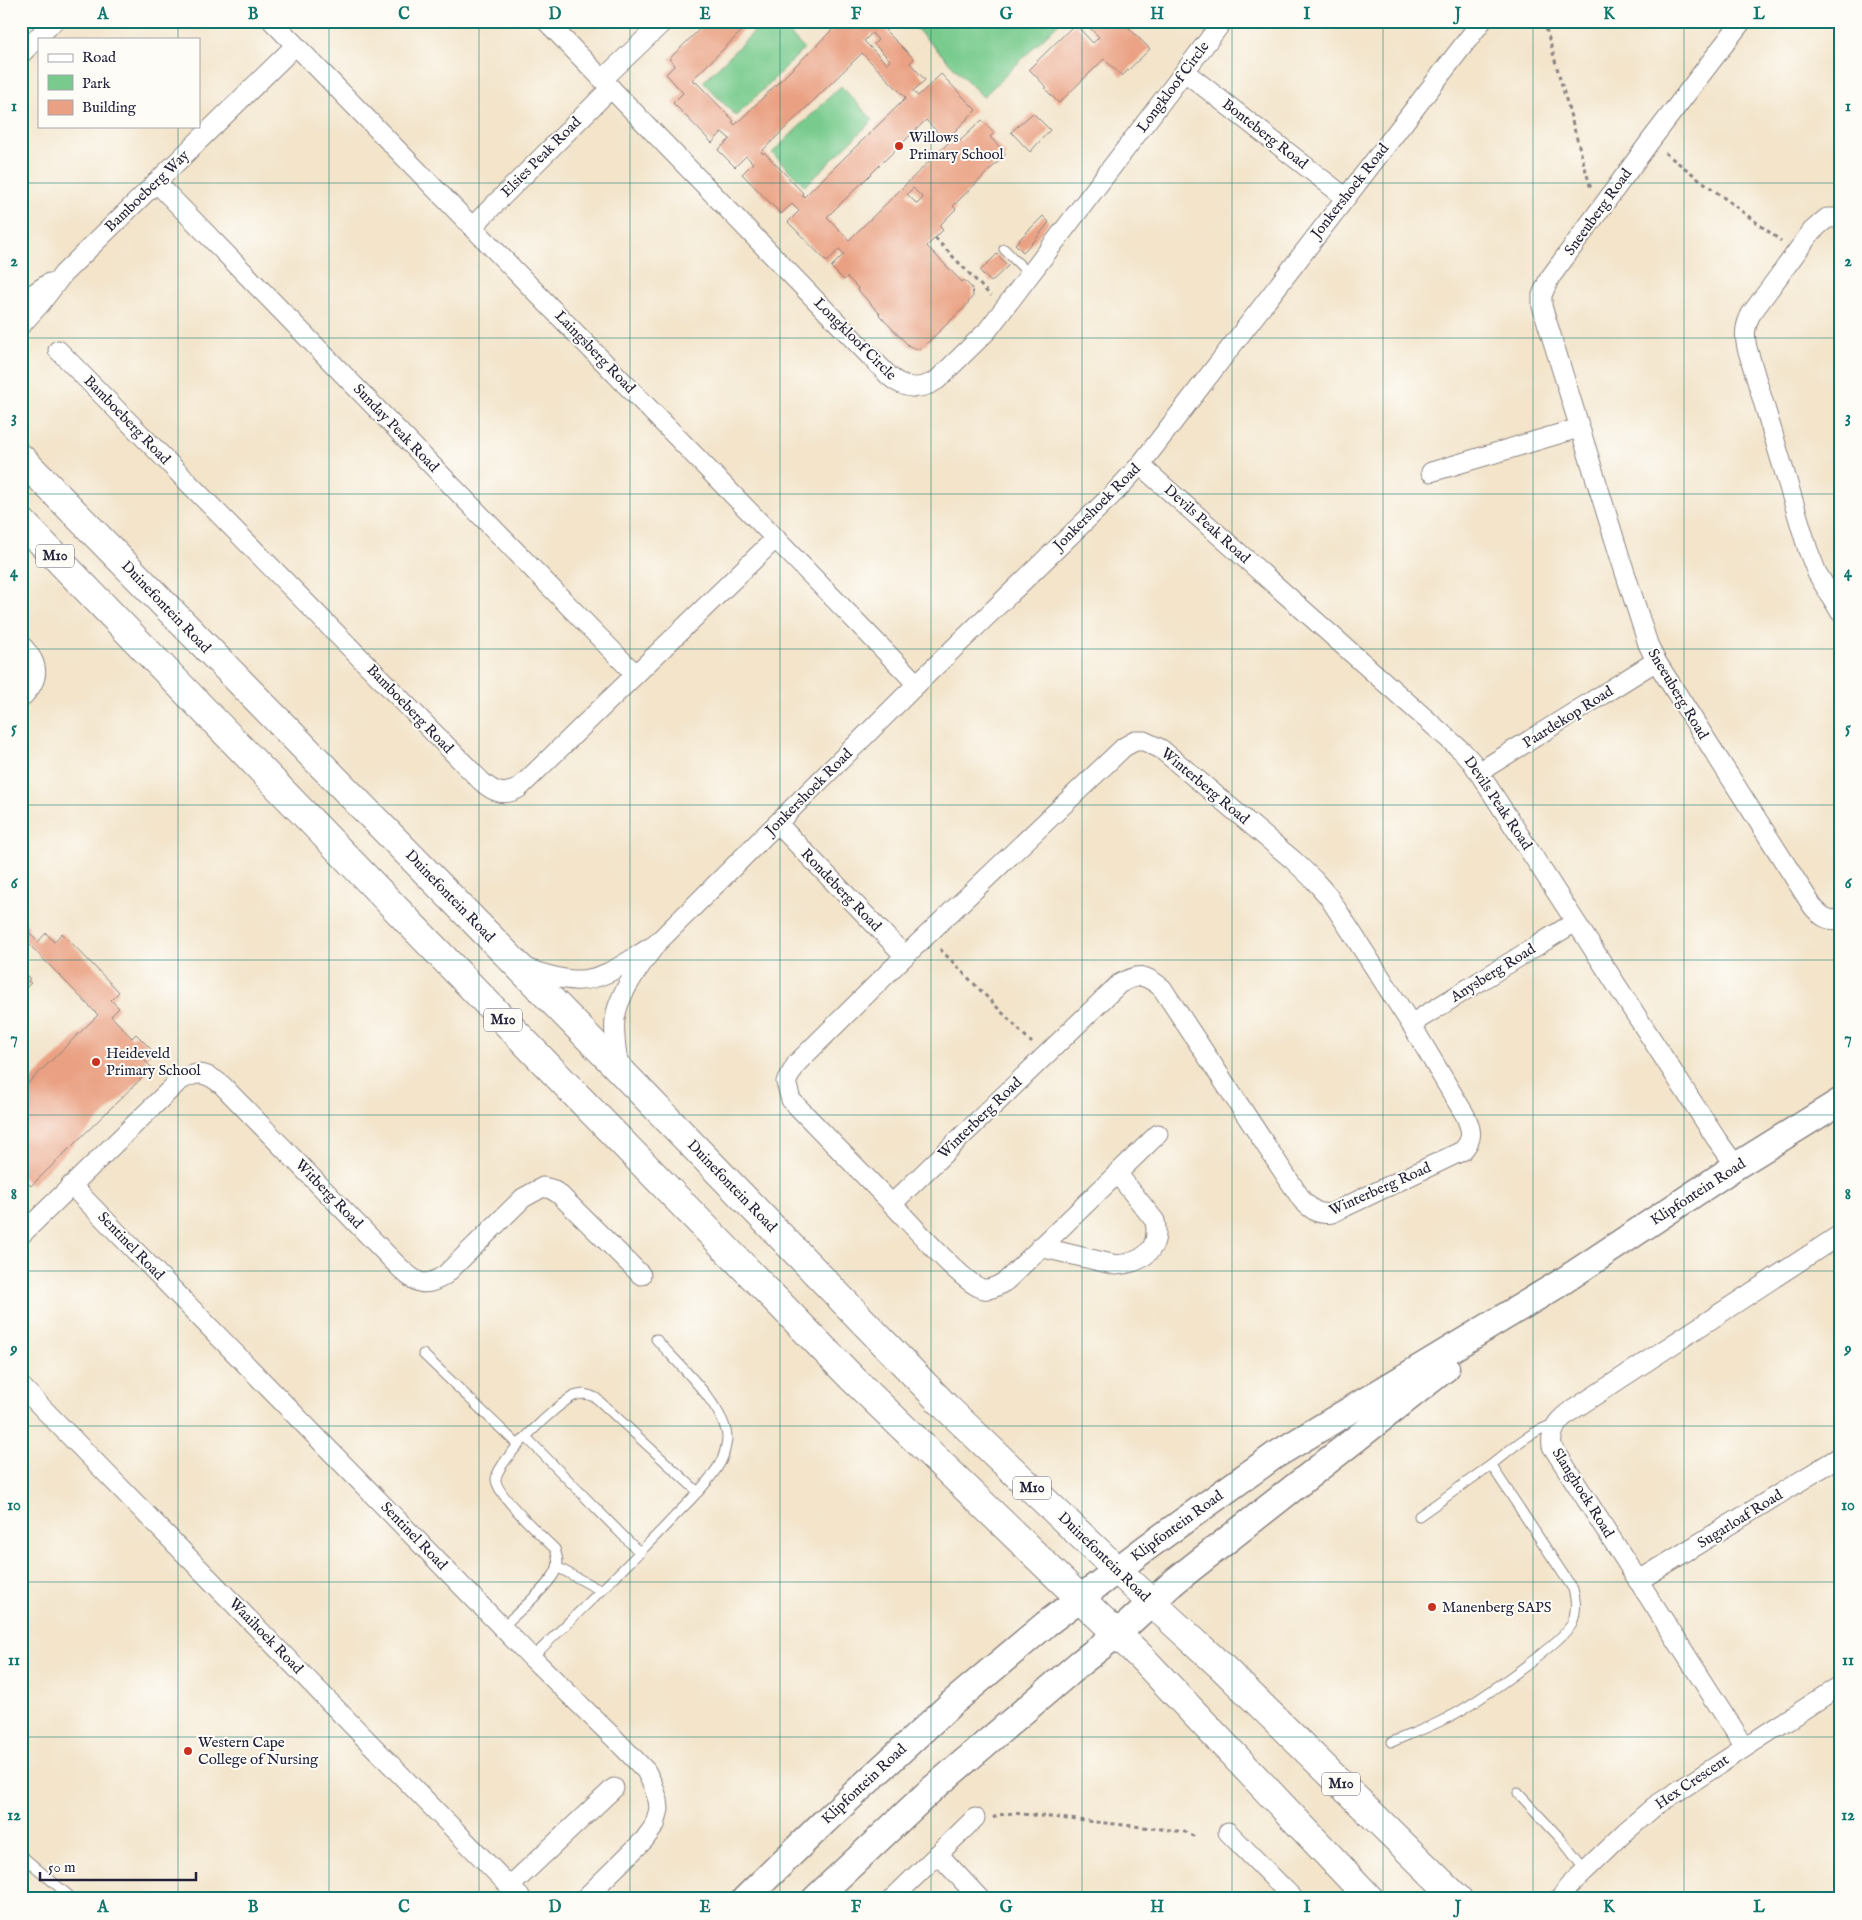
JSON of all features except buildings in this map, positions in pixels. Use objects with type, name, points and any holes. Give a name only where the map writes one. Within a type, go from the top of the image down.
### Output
[{"type":"main road","name":"Duinefontein Road","points":[[21,458],[619,1069],[946,1407],[1151,1602],[1224,1668],[1458,1899]]},
{"type":"main road","name":"M10","points":[[21,521],[570,1090],[832,1358],[1142,1658],[1370,1899]]},
{"type":"main road","name":"Klipfontein Road","points":[[745,1899],[914,1737],[1039,1630],[1117,1570],[1274,1456],[1557,1285],[1736,1166],[1841,1101]]},
{"type":"main road","name":"Klipfontein Road","points":[[815,1899],[930,1791],[1080,1663],[1117,1634],[1175,1580],[1334,1454],[1557,1285]]},
{"type":"street","points":[[21,54],[54,21]]},
{"type":"street","name":"Laingsberg Road","points":[[272,21],[917,684]]},
{"type":"street","name":"Longkloof Circle","points":[[546,21],[889,376],[905,386],[922,387],[937,380],[986,331],[1223,21]]},
{"type":"street","name":"Elsies Peak Road","points":[[472,227],[664,21]]},
{"type":"street","name":"Jonkershoek Road","points":[[619,1069],[614,1036],[615,1017],[632,979],[656,944],[917,684],[1115,492],[1140,464],[1482,21]]},
{"type":"street","name":"Sneeuberg Road","points":[[1742,21],[1604,204],[1545,286],[1542,295],[1542,306],[1648,644],[1656,661],[1813,907],[1826,919],[1841,919]]},
{"type":"street","name":"Bamboeberg Way","points":[[21,325],[63,274],[295,46]]},
{"type":"street","name":"Bonteberg Road","points":[[1184,72],[1345,197]]},
{"type":"street","name":"Sunday Peak Road","points":[[156,182],[635,674]]},
{"type":"street","points":[[1841,218],[1827,218],[1812,231],[1752,314],[1746,324],[1745,336],[1746,348],[1812,563],[1841,612]]},
{"type":"street","name":"Bamboeberg Way","points":[[21,302],[63,274]]},
{"type":"street","name":"Bamboeberg Road","points":[[58,350],[474,774],[492,790],[507,794],[519,788],[776,538]]},
{"type":"street","points":[[1431,472],[1579,428]]},
{"type":"street","name":"Devils Peak Road","points":[[1140,464],[1462,750],[1479,772],[1717,1140],[1736,1166]]},
{"type":"street","points":[[21,645],[33,660],[36,671],[33,683],[21,698]]},
{"type":"street","name":"Paardekop Road","points":[[1479,772],[1656,661]]},
{"type":"street","name":"Winterberg Road","points":[[1144,741],[1161,749],[1314,880],[1328,896],[1411,1024],[1465,1116],[1472,1131],[1470,1142],[1462,1151],[1332,1213],[1323,1215],[1316,1212],[1302,1200],[1162,988],[1152,979],[1140,975],[1119,984],[892,1204],[791,1100],[786,1082],[797,1063],[905,956],[1124,747],[1134,742],[1144,741]]},
{"type":"street","name":"Rondeberg Road","points":[[778,824],[905,956]]},
{"type":"street","name":"Anysberg Road","points":[[1411,1024],[1575,922]]},
{"type":"street","name":"Jonkershoek Road","points":[[518,966],[552,976],[575,980],[595,978],[656,944]]},
{"type":"street","name":"Witberg Road","points":[[21,1235],[178,1082],[196,1074],[206,1074],[222,1085],[399,1267],[410,1278],[418,1282],[428,1284],[437,1281],[445,1275],[523,1198],[543,1187],[559,1194],[641,1276]]},
{"type":"street","points":[[892,1204],[963,1276],[977,1287],[993,1288],[1006,1281],[1158,1134]]},
{"type":"street","points":[[1040,1247],[1116,1265],[1129,1264],[1140,1259],[1150,1251],[1156,1241],[1157,1231],[1154,1221],[1117,1172]]},
{"type":"street","name":"Sentinel Road","points":[[71,1186],[532,1658],[633,1756],[646,1771],[658,1800],[658,1818],[651,1832],[644,1840],[584,1899]]},
{"type":"street","name":"Slanghoek Road","points":[[1745,1747],[1552,1446],[1552,1436],[1557,1424],[1568,1413],[1841,1234]]},
{"type":"street","name":"Waaihoek Road","points":[[21,1386],[516,1893],[614,1788]]},
{"type":"street","name":"Sugarloaf Road","points":[[1638,1581],[1841,1456]]},
{"type":"street","name":"Hex Crescent","points":[[1560,1899],[1568,1887],[1585,1870],[1624,1832],[1655,1806],[1841,1686]]},
{"type":"street","points":[[892,1899],[938,1854],[982,1819]]},
{"type":"street","points":[[1228,1832],[1294,1899]]},
{"type":"street","points":[[938,1854],[980,1899]]},
{"type":"lane","points":[[1004,249],[1030,275]]},
{"type":"lane","points":[[532,1658],[640,1553],[709,1480],[721,1462],[727,1439],[722,1417],[710,1399],[656,1339]]},
{"type":"lane","points":[[423,1354],[518,1445]]},
{"type":"lane","points":[[502,1627],[548,1583],[557,1567],[558,1557],[554,1549],[515,1509],[498,1487],[496,1478],[499,1470],[518,1445],[563,1402],[573,1397],[588,1394],[605,1404],[698,1492]]},
{"type":"lane","points":[[1419,1516],[1491,1465],[1520,1441],[1534,1432],[1557,1424]]},
{"type":"lane","points":[[526,1437],[640,1553]]},
{"type":"lane","points":[[1392,1742],[1446,1719],[1501,1683],[1560,1638],[1571,1624],[1576,1610],[1576,1599],[1573,1589],[1491,1465]]},
{"type":"lane","points":[[557,1567],[600,1590]]},
{"type":"lane","points":[[1518,1793],[1561,1839],[1585,1870]]},
{"type":"lane","points":[[21,1855],[73,1899]]},
{"type":"path","points":[[1544,21],[1588,184],[1594,196]]},
{"type":"path","points":[[1660,149],[1787,246]]},
{"type":"path","points":[[935,238],[995,300]]},
{"type":"path","points":[[937,945],[1036,1048]]},
{"type":"path","points":[[982,1819],[1013,1813],[1030,1814],[1185,1832],[1195,1837]]},
{"type":"green space","points":[[765,21],[778,21],[804,49],[736,116],[703,82]]},
{"type":"green space","points":[[909,21],[1061,21],[983,97]]},
{"type":"green space","points":[[841,86],[873,120],[805,186],[772,153]]},
{"type":"place","name":"Willows Primary School","points":[[899,146]]},
{"type":"place","name":"Heideveld Primary School","points":[[96,1062]]},
{"type":"place","name":"Manenberg SAPS","points":[[1432,1607]]},
{"type":"place","name":"Western Cape College of Nursing","points":[[188,1751]]}]
